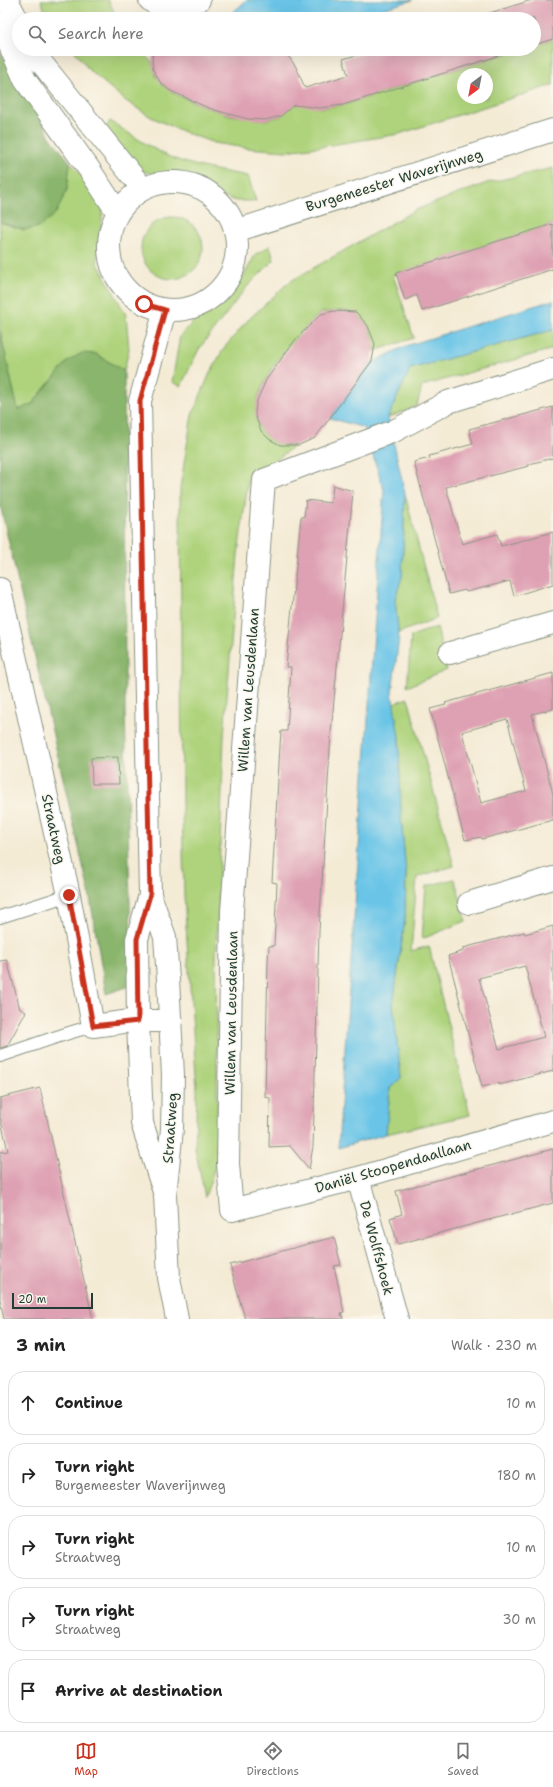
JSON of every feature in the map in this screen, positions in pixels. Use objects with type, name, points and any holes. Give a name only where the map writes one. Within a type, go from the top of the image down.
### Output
[{"type":"main road","points":[[7,0],[13,12]]},
{"type":"main road","points":[[150,0],[162,9],[199,0]]},
{"type":"main road","points":[[0,23],[12,50]]},
{"type":"main road","points":[[14,56],[25,80],[89,169],[118,213]]},
{"type":"main road","points":[[36,56],[143,190]]},
{"type":"main road","name":"Burgemeester Waverijnweg","points":[[235,231],[553,130]]},
{"type":"main road","points":[[181,182],[200,188],[216,199],[229,214],[235,231],[237,253],[232,273],[220,290],[204,302],[185,309],[165,310],[144,304],[126,290],[114,271],[109,250],[110,231],[124,204],[143,190],[161,183],[181,182]]},
{"type":"main road","points":[[138,1021],[137,939],[150,895],[140,401],[165,310]]},
{"type":"main road","name":"Willem van Leusdenlaan","points":[[232,1210],[228,1164],[232,912],[264,480],[394,431],[448,402],[553,369]]},
{"type":"main road","name":"Straatweg","points":[[0,589],[69,895],[93,1026]]},
{"type":"main road","points":[[450,653],[553,623]]},
{"type":"main road","points":[[469,903],[553,878]]},
{"type":"main road","points":[[93,1026],[138,1021],[171,1021],[165,937],[150,895]]},
{"type":"main road","name":"Straatweg","points":[[138,1021],[142,1123],[165,1195]]},
{"type":"main road","name":"Straatweg","points":[[171,1021],[173,1075],[172,1129],[165,1195],[169,1278],[177,1319]]},
{"type":"main road","name":"Daniël Stoopendaallaan","points":[[232,1210],[358,1178],[553,1121]]},
{"type":"main road","name":"De Wolffshoek","points":[[358,1178],[397,1319]]},
{"type":"lane","points":[[0,917],[69,895]]},
{"type":"lane","points":[[0,1056],[93,1026]]},
{"type":"green space","points":[[41,0],[108,0],[114,12],[46,12]]},
{"type":"green space","points":[[553,39],[553,85],[399,134],[286,151],[246,148],[214,143],[184,132],[151,117],[126,101],[89,70],[78,56],[146,56],[152,62],[156,76],[165,87],[177,95],[230,115],[265,120],[281,116],[295,102],[320,108],[343,105],[457,69],[457,104],[493,104],[493,68],[460,68],[498,56],[541,56],[541,43]]},
{"type":"green space","points":[[0,51],[33,104],[50,137],[70,162],[67,190],[56,213],[40,227],[24,230],[0,222]]},
{"type":"green space","points":[[110,121],[170,157],[198,166],[248,176],[256,201],[236,201],[220,195],[199,182],[185,178],[156,175],[139,170],[104,130]]},
{"type":"green space","points":[[70,162],[94,188],[103,209],[97,262],[126,315],[129,349],[124,371],[96,354],[48,384],[32,404],[18,410],[0,331],[0,222],[24,230],[67,190]]},
{"type":"green space","points":[[553,168],[553,224],[393,275],[414,338],[374,351],[371,331],[358,316],[345,311],[322,312],[298,335],[285,351],[272,368],[263,386],[257,404],[257,420],[264,434],[270,440],[285,445],[294,446],[248,482],[238,554],[224,736],[216,958],[218,1158],[205,1197],[195,1148],[197,1090],[184,896],[182,807],[180,488],[192,415],[210,373],[224,348],[247,321],[289,282],[415,210],[487,183]]},
{"type":"green space","points":[[166,217],[178,217],[194,226],[201,236],[203,248],[201,260],[194,270],[178,279],[166,279],[155,274],[146,265],[141,254],[141,242],[146,231],[155,222]]},
{"type":"green space","points":[[270,246],[274,260],[246,288],[199,349],[181,386],[172,382],[180,336],[195,320],[213,310],[226,299],[239,283],[256,254]]},
{"type":"green space","points":[[553,330],[553,349],[422,386],[417,406],[388,418],[410,369]]},
{"type":"green space","points":[[0,331],[18,410],[32,404],[68,361],[82,353],[96,354],[124,371],[125,708],[131,941],[130,986],[106,994],[89,892],[0,504]]},
{"type":"green space","points":[[405,494],[437,618],[398,633],[395,599],[402,577]]},
{"type":"green space","points":[[437,627],[447,670],[407,687],[411,636]]},
{"type":"green space","points":[[408,698],[454,866],[417,877],[411,951],[429,946],[470,1115],[386,1134],[390,1088],[401,1078],[393,1004],[405,919],[406,873],[401,816],[399,737],[393,703]]},
{"type":"green space","points":[[455,879],[466,921],[422,939],[426,886]]},
{"type":"water","points":[[247,0],[288,0],[302,3],[313,0],[413,0],[373,12],[233,12]]},
{"type":"water","points":[[553,300],[553,330],[410,369],[388,417],[405,494],[402,577],[395,599],[399,638],[392,692],[399,737],[401,816],[406,873],[405,919],[393,1004],[401,1078],[390,1088],[386,1134],[338,1148],[384,490],[364,428],[330,418],[371,363],[406,346]]},
{"type":"building","points":[[532,0],[553,0],[553,39],[541,43],[541,12],[493,12]]},
{"type":"building","points":[[152,56],[287,56],[296,67],[305,88],[348,75],[343,59],[353,56],[498,56],[343,105],[320,108],[294,105],[281,116],[265,120],[248,119],[206,107],[169,90],[160,82],[153,69]]},
{"type":"building","points":[[553,224],[553,269],[422,311],[417,295],[405,300],[396,273]]},
{"type":"building","points":[[334,311],[356,312],[368,326],[375,344],[372,361],[315,438],[299,445],[280,445],[269,439],[261,431],[255,415],[256,403],[266,380],[295,340],[321,314]]},
{"type":"building","points":[[553,407],[553,458],[529,464],[529,466],[446,487],[462,544],[497,534],[501,546],[553,532],[553,584],[514,596],[510,581],[466,592],[465,590],[449,594],[414,462],[430,458],[429,456],[473,444],[469,429]]},
{"type":"building","points":[[333,485],[353,491],[331,733],[319,931],[313,1147],[309,1169],[290,1146],[269,1147],[270,1098],[265,1097],[268,961],[269,946],[274,946],[277,883],[272,882],[280,746],[281,731],[287,731],[291,667],[286,667],[301,517],[304,517],[306,500],[331,503]]},
{"type":"building","points":[[553,673],[553,709],[532,714],[553,794],[553,820],[482,839],[481,837],[465,840],[430,709],[446,705],[445,703]],"holes":[[[507,719],[526,791],[481,803],[462,732]]]},
{"type":"building","points":[[118,757],[119,784],[92,784],[91,758]]},
{"type":"building","points":[[553,926],[553,1071],[499,1085],[499,1083],[482,1087],[448,956],[463,951],[463,948],[524,932],[525,934]],"holes":[[[525,966],[544,1037],[499,1049],[479,978]]]},
{"type":"building","points":[[7,960],[20,1009],[26,1012],[7,1046],[0,1048],[0,961]]},
{"type":"building","points":[[40,1088],[93,1319],[4,1319],[0,1300],[0,1152],[8,1151],[0,1117],[0,1098]]},
{"type":"building","points":[[553,1149],[553,1203],[398,1244],[390,1218],[402,1214],[396,1191]]},
{"type":"building","points":[[334,1237],[341,1265],[334,1266],[344,1312],[341,1313],[343,1319],[245,1319],[230,1265]]},
{"type":"route","points":[[69,895],[93,1026],[138,1021],[137,939],[150,895],[140,401],[165,310],[144,304]]}]
